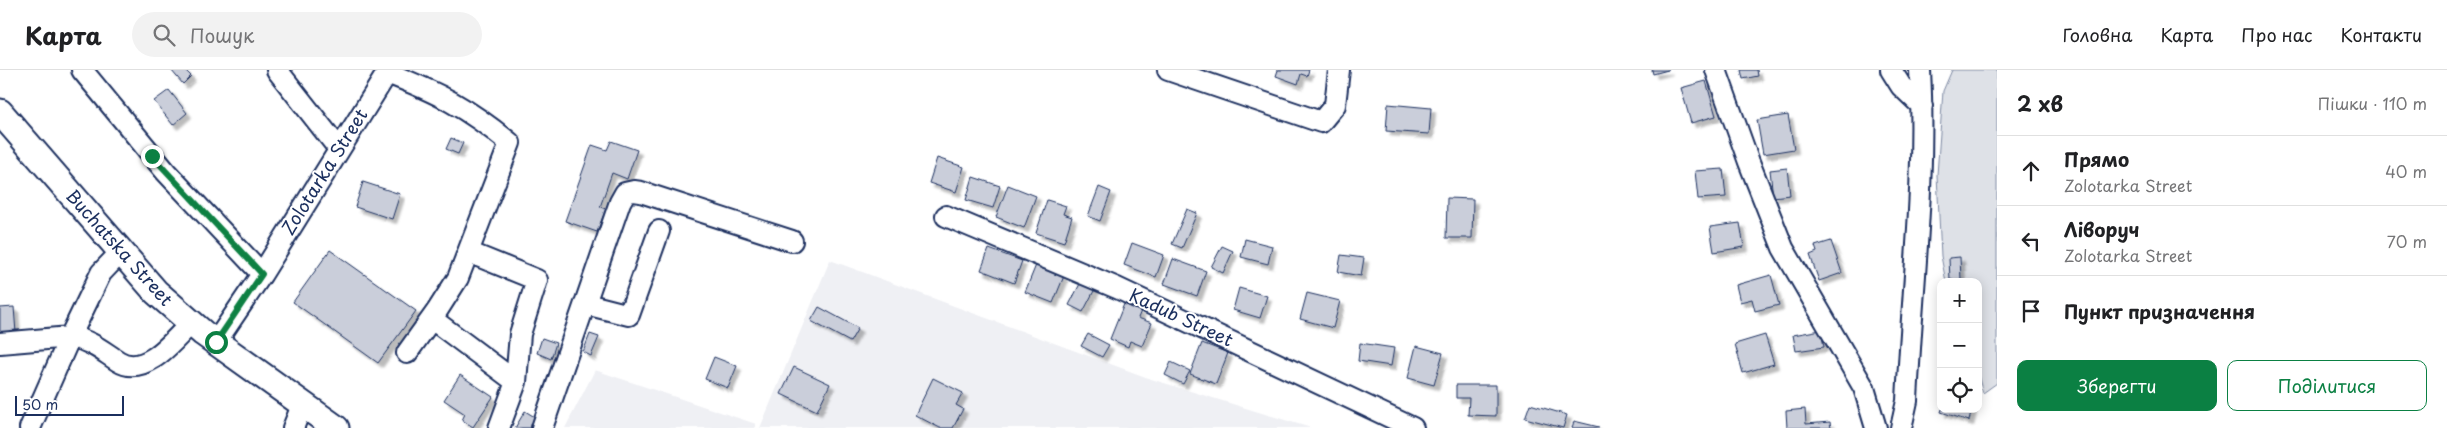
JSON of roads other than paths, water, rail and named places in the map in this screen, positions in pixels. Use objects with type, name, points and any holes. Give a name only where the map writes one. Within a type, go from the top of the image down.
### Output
[{"type":"main road","name":"Buchatska Street","points":[[0,112],[120,253],[156,292],[216,342],[336,428]]},
{"type":"street","points":[[82,70],[166,172],[262,274]]},
{"type":"street","points":[[277,70],[339,149]]},
{"type":"street","points":[[1168,70],[1321,122],[1335,105],[1339,70]]},
{"type":"street","points":[[1716,70],[1749,162],[1783,248],[1864,388],[1876,428]]},
{"type":"street","points":[[1891,70],[1901,86],[1922,106]]},
{"type":"street","points":[[1901,428],[1907,401],[1920,195],[1922,106],[1920,70]]},
{"type":"street","points":[[388,71],[447,98],[470,112],[510,143],[468,252],[450,292],[406,353]]},
{"type":"street","name":"Zolotarka Street","points":[[216,342],[262,274],[388,71]]},
{"type":"street","points":[[542,428],[620,202],[625,193],[634,191],[792,241]]},
{"type":"street","name":"Kadub Street","points":[[946,216],[1117,288],[1413,428]]},
{"type":"street","points":[[586,304],[629,315],[659,231]]},
{"type":"street","points":[[468,252],[538,280],[520,334],[516,382],[499,428]]},
{"type":"street","points":[[30,428],[70,337],[101,273],[120,253]]},
{"type":"street","points":[[432,319],[516,382]]},
{"type":"street","points":[[0,343],[70,337],[95,345],[124,364],[138,365],[155,357],[191,323]]},
{"type":"street","points":[[293,428],[302,404]]}]
